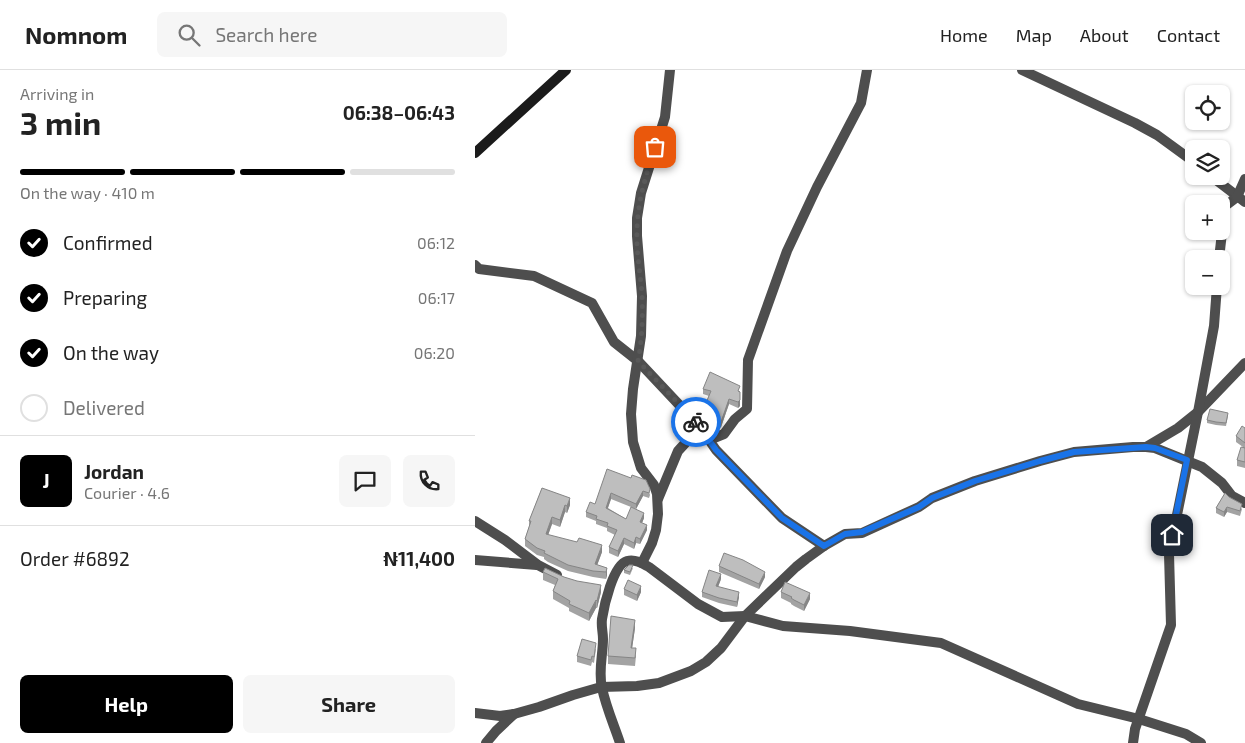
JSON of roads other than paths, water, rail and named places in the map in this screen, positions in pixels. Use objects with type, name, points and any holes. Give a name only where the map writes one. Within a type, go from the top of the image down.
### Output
[{"type":"main road","points":[[475,153],[566,70]]},
{"type":"street","points":[[642,563],[652,543],[658,514],[657,494],[654,485],[641,468],[633,442],[631,414],[641,336],[642,296],[637,218],[641,193],[665,118],[670,70]]},
{"type":"street","points":[[709,440],[724,434],[735,419],[747,409],[748,360],[787,251],[817,187],[861,103],[867,70]]},
{"type":"street","points":[[1022,70],[1135,123],[1157,135],[1185,155]]},
{"type":"street","points":[[1241,199],[1245,179]]},
{"type":"street","points":[[1223,185],[1241,199]]},
{"type":"street","points":[[1220,250],[1225,206],[1241,199]]},
{"type":"street","points":[[475,265],[479,268],[533,276],[592,303],[614,342],[638,361],[700,426],[716,450],[782,518],[824,546]]},
{"type":"street","points":[[1133,743],[1135,729],[1171,625],[1169,554],[1214,326],[1216,295]]},
{"type":"street","points":[[1146,447],[1178,428],[1198,412],[1245,362]]},
{"type":"street","points":[[657,500],[678,451],[700,426]]},
{"type":"street","points":[[475,714],[500,716],[514,714],[601,688],[659,683],[691,671],[706,662],[721,648],[745,616],[796,567],[824,546],[845,534],[862,532],[919,507],[932,498],[975,481],[1040,461],[1074,452],[1155,448],[1202,467],[1217,478],[1232,496],[1245,503]]},
{"type":"street","points":[[475,521],[505,540],[538,565],[564,578]]},
{"type":"street","points":[[475,560],[538,565]]},
{"type":"street","points":[[620,743],[601,688],[602,621],[611,584],[620,566],[625,562],[633,560],[642,563],[698,604],[722,617],[745,616],[783,626],[850,631],[941,643],[1078,704],[1139,719],[1186,734],[1201,743]]},
{"type":"street","points":[[596,585],[604,586],[611,584]]},
{"type":"street","points":[[486,743],[514,714]]}]
